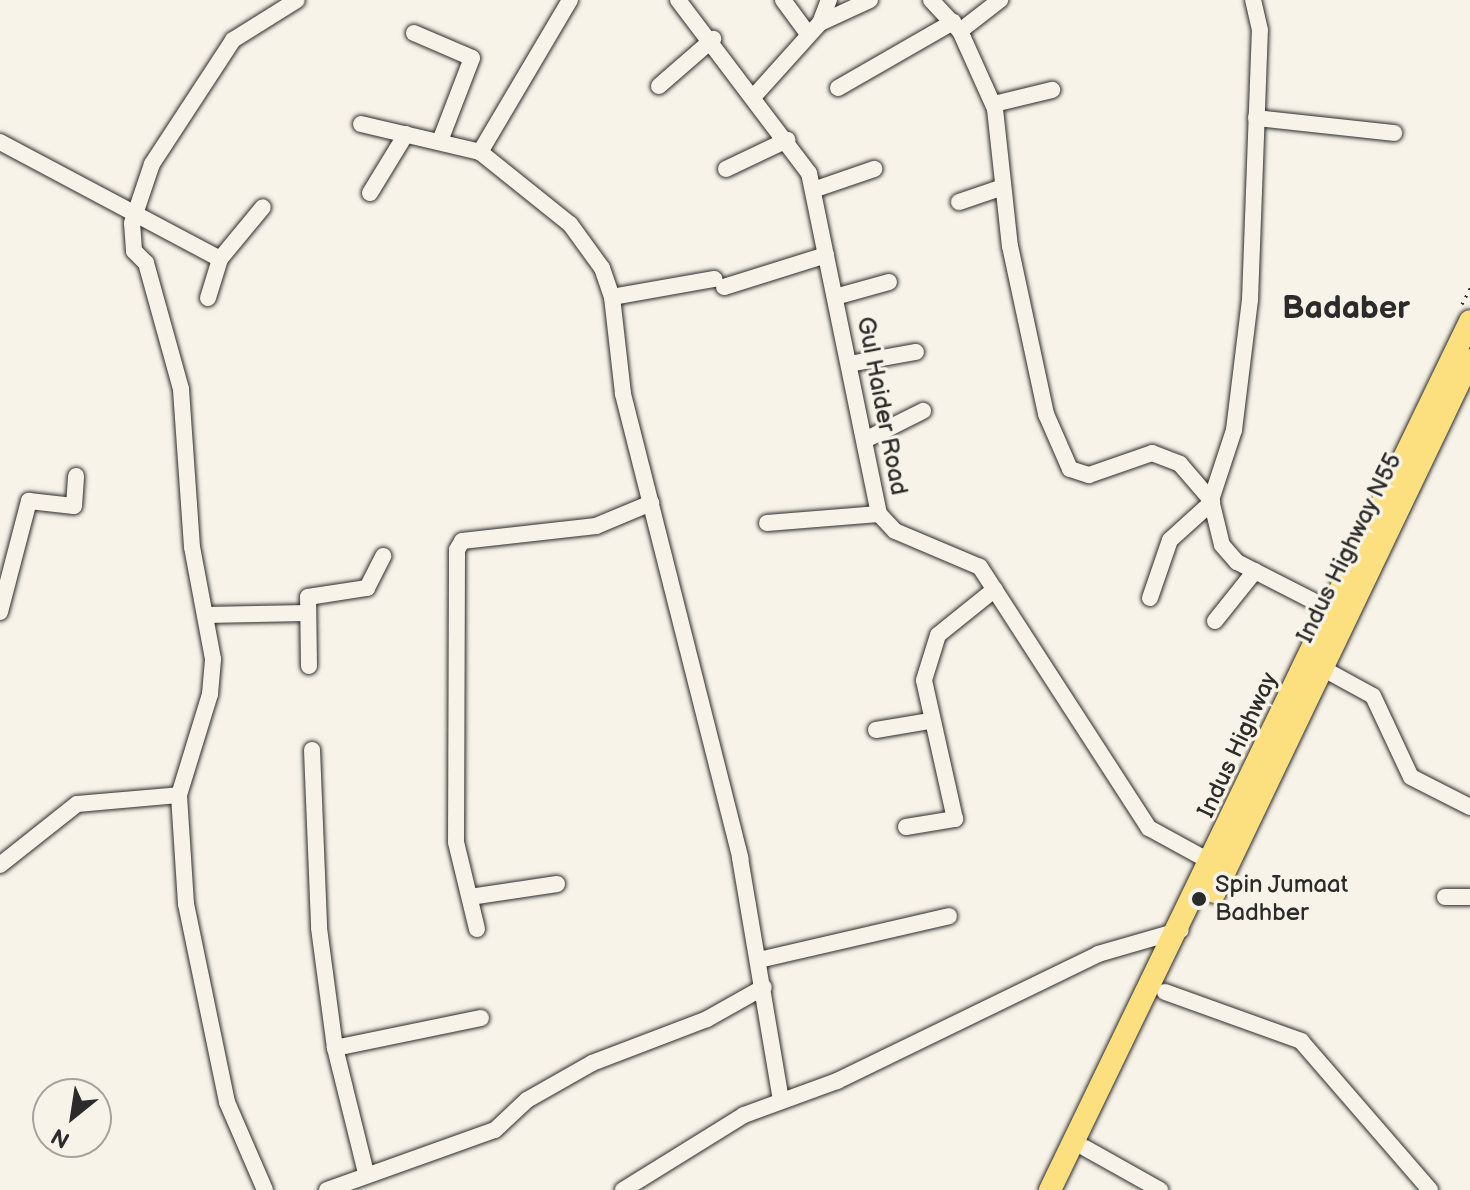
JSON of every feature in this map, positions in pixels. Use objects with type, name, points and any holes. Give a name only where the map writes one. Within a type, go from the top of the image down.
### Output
[{"type":"highway","name":"Indus Highway","points":[[1050,1190],[1182,930],[1329,609],[1470,321]]},
{"type":"highway","name":"Indus Highway N55","points":[[1064,1190],[1165,992],[1470,360]]},
{"type":"street","points":[[265,1190],[227,1102],[210,1033],[186,904],[179,795],[210,694],[205,615],[192,547],[181,389],[146,263],[134,251],[132,213],[152,164],[233,40],[297,0]]},
{"type":"street","points":[[480,152],[570,0]]},
{"type":"street","name":"Gul Haider Road","points":[[678,0],[756,94],[787,140],[813,190],[879,514],[895,531],[980,567],[1149,828],[1213,863]]},
{"type":"street","points":[[783,0],[814,29]]},
{"type":"street","points":[[756,94],[814,29],[829,0]]},
{"type":"street","points":[[814,29],[870,0]]},
{"type":"street","points":[[931,0],[957,26],[994,104],[1003,187],[1046,414],[1070,469],[1089,475],[1152,453],[1180,464],[1212,501],[1222,545],[1255,571],[1329,609]]},
{"type":"street","points":[[838,88],[1000,0]]},
{"type":"street","points":[[1150,598],[1170,540],[1212,501],[1234,430],[1250,300],[1260,30],[1253,0]]},
{"type":"street","points":[[414,33],[472,58],[440,141]]},
{"type":"street","points":[[659,86],[713,39]]},
{"type":"street","points":[[994,104],[1052,90]]},
{"type":"street","points":[[1256,118],[1394,133]]},
{"type":"street","points":[[361,124],[480,152],[570,224],[602,268],[612,297],[623,394],[759,960],[781,1100]]},
{"type":"street","points":[[370,193],[406,134]]},
{"type":"street","points":[[726,169],[787,140]]},
{"type":"street","points":[[0,142],[220,259]]},
{"type":"street","points":[[813,190],[874,169]]},
{"type":"street","points":[[959,202],[1003,187]]},
{"type":"street","points":[[208,298],[220,259],[263,207]]},
{"type":"street","points":[[612,297],[719,283],[826,255]]},
{"type":"street","points":[[835,297],[889,282]]},
{"type":"street","points":[[849,364],[916,352]]},
{"type":"street","points":[[865,440],[923,411]]},
{"type":"street","points":[[0,612],[29,501],[74,506],[76,476]]},
{"type":"street","points":[[477,929],[456,842],[462,541],[596,526],[651,503]]},
{"type":"street","points":[[767,523],[879,514]]},
{"type":"street","points":[[309,666],[307,613],[311,594],[373,584],[383,556]]},
{"type":"street","points":[[1215,621],[1255,571]]},
{"type":"street","points":[[906,827],[955,819],[930,721],[924,680],[938,635],[995,589]]},
{"type":"street","points":[[205,615],[307,613]]},
{"type":"street","points":[[1320,667],[1373,696],[1411,777],[1470,807]]},
{"type":"street","points":[[876,730],[930,721]]},
{"type":"street","points":[[312,750],[319,928],[335,1048],[366,1173]]},
{"type":"street","points":[[0,865],[77,804],[179,795]]},
{"type":"street","points":[[470,897],[557,884]]},
{"type":"street","points":[[1445,897],[1470,897]]},
{"type":"street","points":[[759,960],[949,916]]},
{"type":"street","points":[[623,1190],[781,1100],[1098,954],[1182,930]]},
{"type":"street","points":[[327,1190],[366,1173],[495,1130],[527,1100],[592,1063],[707,1019],[764,987]]},
{"type":"street","points":[[1165,992],[1301,1041],[1430,1190]]},
{"type":"street","points":[[335,1048],[481,1018]]},
{"type":"street","points":[[1085,1148],[1160,1190]]},
{"type":"place","name":"Spin Jumaat Badhber","points":[[1199,899]]},
{"type":"district","name":"Badaber","points":[[1346,309]]}]
